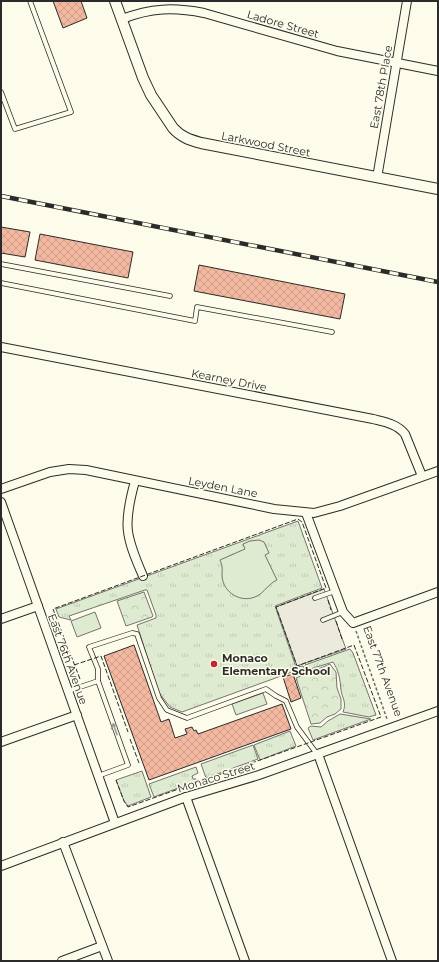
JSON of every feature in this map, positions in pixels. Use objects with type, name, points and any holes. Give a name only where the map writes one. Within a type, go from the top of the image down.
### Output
[{"type":"street","points":[[115,1],[122,19]]},
{"type":"street","name":"East 78th Place","points":[[377,178],[407,1]]},
{"type":"street","name":"Ladore Street","points":[[122,19],[134,14],[160,9],[184,9],[204,13],[336,51],[438,71]]},
{"type":"street","name":"Larkwood Street","points":[[122,19],[151,96],[177,133],[188,140],[438,190]]},
{"type":"street","name":"Kearney Drive","points":[[1,346],[393,424],[405,434],[422,476]]},
{"type":"street","name":"Leyden Lane","points":[[1,489],[50,472],[69,469],[86,470],[267,507],[306,513],[319,512],[340,506],[438,470]]},
{"type":"street","points":[[134,481],[126,523],[130,545],[143,576]]},
{"type":"street","name":"East 76th Avenue","points":[[1,502],[115,823]]},
{"type":"street","name":"East 77th Avenue","points":[[306,513],[343,612],[353,623]]},
{"type":"street","points":[[353,623],[438,592]]},
{"type":"street","points":[[1,619],[38,606]]},
{"type":"street","name":"Monaco Street","points":[[1,866],[186,797],[259,775],[438,711]]},
{"type":"street","points":[[1,742],[77,715]]},
{"type":"street","points":[[318,754],[392,961]]},
{"type":"street","points":[[186,797],[245,961]]},
{"type":"street","points":[[64,842],[108,961]]},
{"type":"street","points":[[62,961],[102,946]]},
{"type":"lane","points":[[1,92],[15,129],[71,112],[30,1]]},
{"type":"lane","points":[[1,264],[170,296]]},
{"type":"lane","points":[[1,283],[195,321],[197,306],[332,332]]},
{"type":"lane","points":[[314,598],[335,591]]},
{"type":"lane","points":[[323,620],[343,612]]},
{"type":"lane","points":[[98,776],[128,765],[98,681],[98,669],[90,647],[132,633],[137,634],[159,698],[167,710],[187,718],[266,689],[286,701],[297,727],[318,754]]},
{"type":"lane","points":[[68,691],[98,681]]},
{"type":"path","name":"East 77th Avenue","points":[[353,623],[390,728]]},
{"type":"green space","points":[[298,521],[322,588],[275,606],[296,667],[303,666],[305,672],[294,676],[292,672],[182,712],[170,707],[159,693],[137,625],[156,618],[147,590],[69,616],[71,620],[59,617],[56,609]]},
{"type":"green space","points":[[259,540],[264,542],[269,553],[265,555],[277,580],[257,596],[245,599],[240,598],[230,592],[223,582],[220,560],[245,549],[243,544],[250,541]]},
{"type":"green space","points":[[144,592],[153,616],[126,626],[117,601]]},
{"type":"green space","points":[[95,612],[101,628],[77,637],[71,621]]},
{"type":"green space","points":[[350,649],[353,653],[376,715],[369,717],[343,712],[344,703],[340,679],[333,662],[307,670],[305,665]]},
{"type":"green space","points":[[330,664],[336,672],[337,688],[341,699],[341,709],[320,723],[311,724],[296,678]]},
{"type":"green space","points":[[263,693],[267,704],[236,715],[232,704]]},
{"type":"green space","points":[[340,714],[371,719],[313,740],[308,728],[311,726],[321,727]]},
{"type":"green space","points":[[290,731],[296,746],[260,760],[254,745]]},
{"type":"green space","points":[[253,745],[258,759],[206,778],[201,764]]},
{"type":"green space","points":[[196,767],[198,773],[192,776],[193,779],[196,779],[197,781],[154,797],[149,784]]},
{"type":"green space","points":[[142,771],[151,797],[128,806],[124,801],[116,780]]},
{"type":"shaded area","points":[[324,589],[346,649],[297,666],[276,607]]},
{"type":"building","points":[[53,1],[81,1],[87,18],[63,28]]},
{"type":"building","points":[[1,227],[30,232],[25,257],[1,253]]},
{"type":"building","points":[[40,234],[133,252],[128,278],[35,260]]},
{"type":"building","points":[[199,265],[345,294],[340,319],[194,291]]},
{"type":"building","points":[[134,645],[161,722],[169,719],[175,738],[187,734],[185,729],[192,727],[198,734],[282,704],[291,729],[149,780],[104,656]]},
{"type":"building","points":[[293,674],[301,698],[291,702],[283,677]]},
{"type":"railway","points":[[1,196],[438,282]]},
{"type":"fence","points":[[80,679],[53,609],[298,519],[302,522],[326,588],[276,607],[297,666],[354,645],[381,717],[128,807],[124,801],[116,780]]},
{"type":"fence","points":[[328,600],[331,610]]},
{"type":"fence","points":[[336,621],[342,639]]},
{"type":"fence","points":[[74,665],[101,656],[128,732]]},
{"type":"fence","points":[[130,739],[139,763]]},
{"type":"place","name":"Monaco Elementary School","points":[[214,664]]}]
